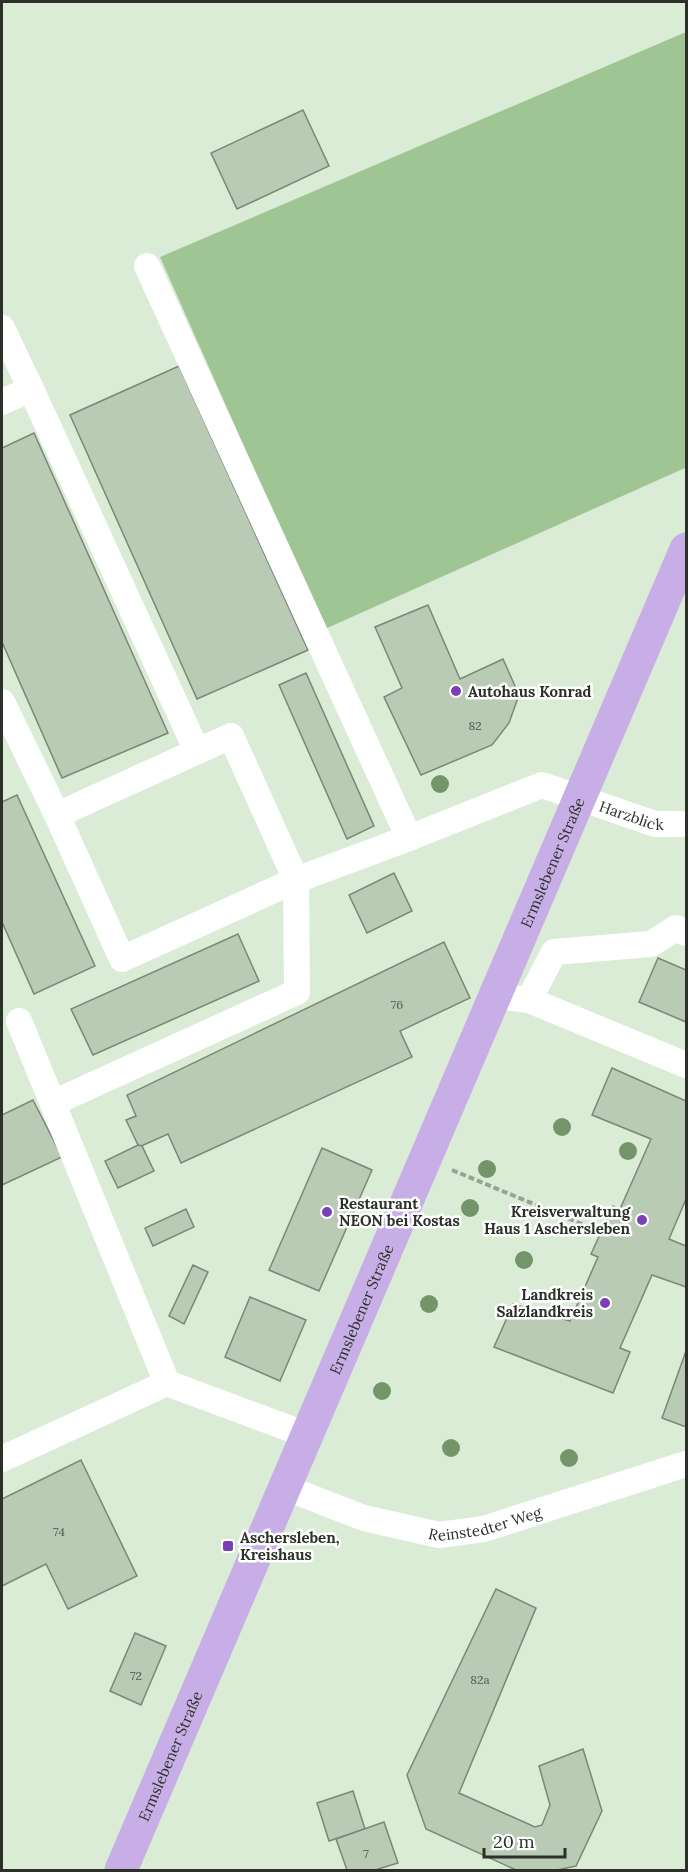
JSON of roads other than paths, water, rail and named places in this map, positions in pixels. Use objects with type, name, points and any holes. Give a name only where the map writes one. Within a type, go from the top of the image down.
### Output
[{"type":"main road","name":"Ermslebener Straße","points":[[121,1870],[687,549]]},
{"type":"street","points":[[147,266],[409,838]]},
{"type":"street","points":[[2,328],[197,751]]},
{"type":"street","points":[[2,402],[31,389]]},
{"type":"street","points":[[2,702],[57,815],[231,736],[296,880],[297,992],[53,1103]]},
{"type":"street","name":"Harzblick","points":[[57,815],[122,959],[296,880],[542,785],[555,787],[578,799],[622,811],[655,824],[687,824]]},
{"type":"street","points":[[529,1000],[554,952],[651,944],[676,928],[687,933]]},
{"type":"street","points":[[495,996],[529,1000],[687,1065]]},
{"type":"street","points":[[19,1021],[167,1383]]},
{"type":"street","points":[[2,1459],[167,1383],[307,1435]]},
{"type":"street","name":"Reinstedter Weg","points":[[284,1488],[364,1518],[439,1535],[484,1530],[687,1464]]},
{"type":"place","name":"Autohaus Konrad","points":[[456,691]]},
{"type":"place","name":"Restaurant NEON bei Kostas","points":[[327,1212]]},
{"type":"place","name":"Kreisverwaltung Haus 1 Aschersleben","points":[[642,1220]]},
{"type":"place","name":"Landkreis Salzlandkreis","points":[[605,1303]]},
{"type":"place","name":"Aschersleben, Kreishaus","points":[[228,1546]]}]
